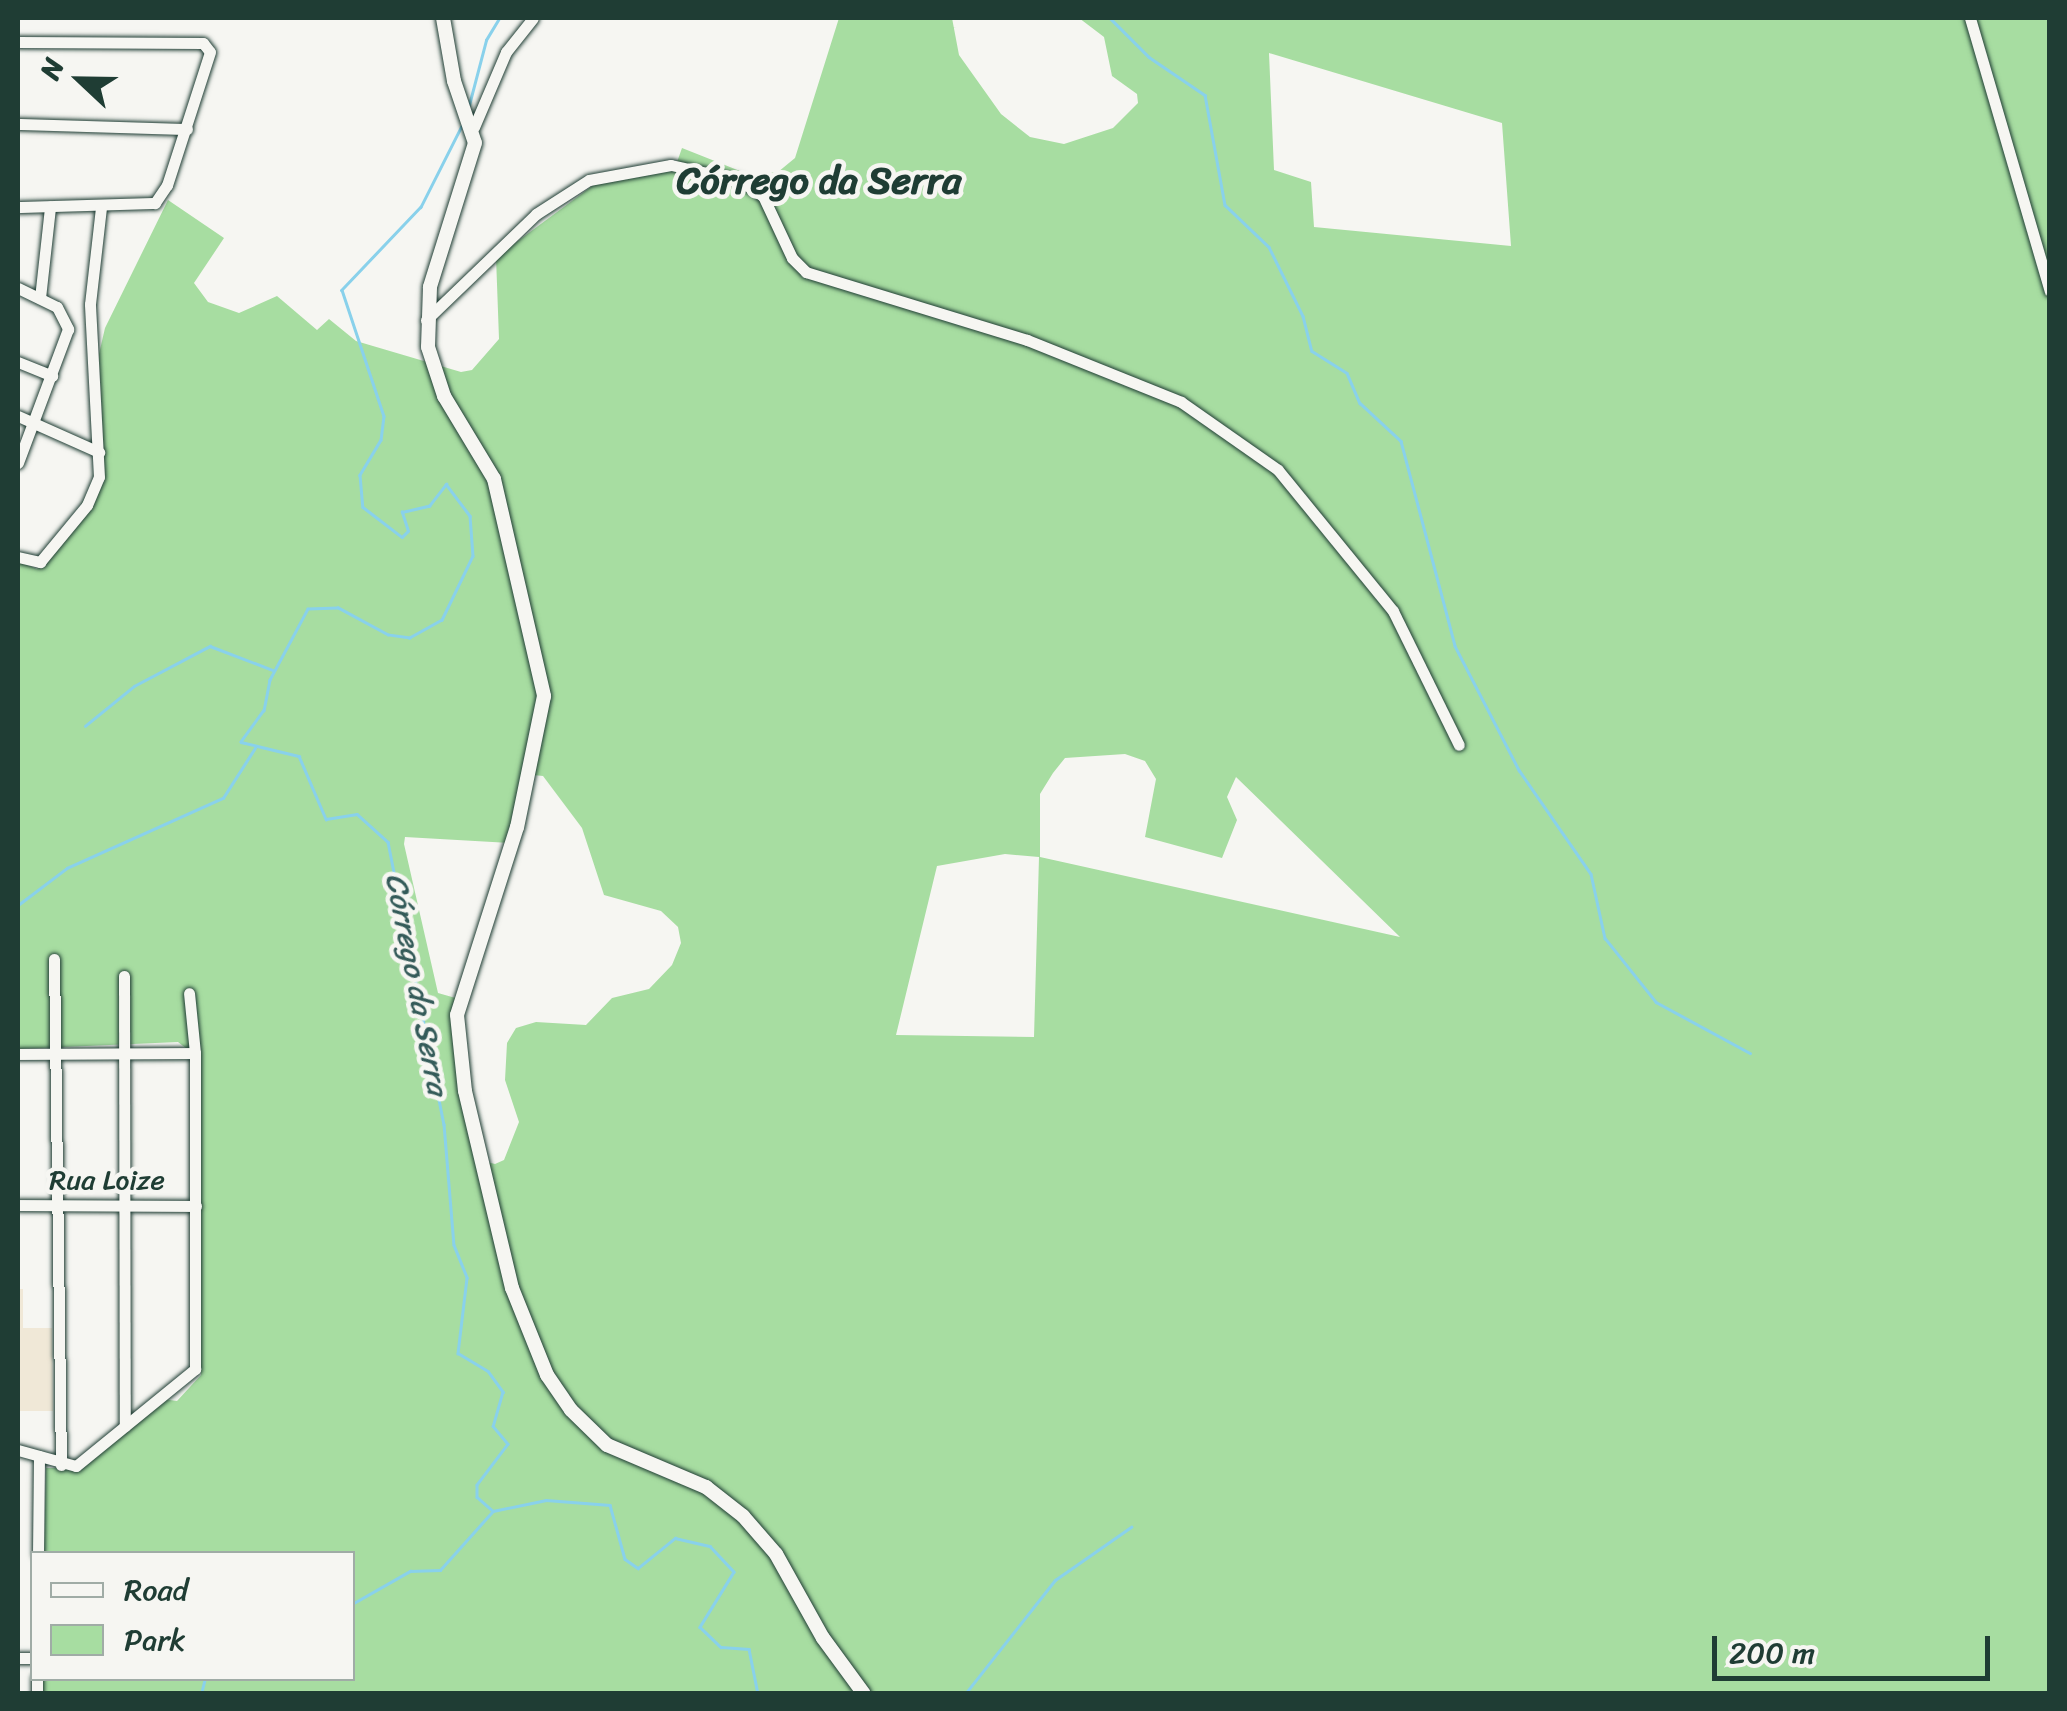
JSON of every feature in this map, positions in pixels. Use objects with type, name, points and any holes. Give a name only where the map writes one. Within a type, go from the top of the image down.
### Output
[{"type":"street","points":[[444,18],[461,101],[472,122]]},
{"type":"street","points":[[534,18],[506,52],[472,122],[472,160],[430,287],[426,320],[444,396],[494,479],[543,674],[542,728],[532,771],[457,1015],[464,1090],[517,1306],[547,1375],[571,1410],[607,1444],[706,1488],[743,1516],[776,1554],[822,1638],[864,1694]]},
{"type":"street","points":[[1970,18],[2050,291]]},
{"type":"street","points":[[18,42],[203,43],[210,52],[168,185],[150,206],[18,207]]},
{"type":"street","points":[[18,124],[187,130]]},
{"type":"street","points":[[426,320],[536,214],[589,180],[671,165],[739,180],[763,196],[792,258],[806,272],[1026,340],[1181,402],[1278,470],[1393,611],[1459,745]]},
{"type":"street","points":[[40,298],[50,207]]},
{"type":"street","points":[[18,557],[40,562],[73,524],[96,488],[99,452],[90,304],[101,207]]},
{"type":"street","points":[[18,288],[63,312],[67,337],[18,463]]},
{"type":"street","points":[[18,362],[52,376]]},
{"type":"street","points":[[18,416],[99,452]]},
{"type":"street","points":[[54,960],[61,1465]]},
{"type":"street","points":[[124,976],[126,1426]]},
{"type":"street","points":[[18,1450],[61,1465],[76,1466],[194,1369],[195,1053],[189,994]]},
{"type":"street","points":[[18,1054],[195,1053]]},
{"type":"street","name":"Rua Loize","points":[[18,1205],[196,1206]]},
{"type":"street","points":[[38,1551],[39,1456]]},
{"type":"shaded area","points":[[18,1289],[23,1289],[23,1328],[52,1328],[53,1411],[18,1411]]},
{"type":"green space","points":[[839,18],[952,18],[959,55],[1001,114],[1030,137],[1064,144],[1113,128],[1138,103],[1137,94],[1112,76],[1104,37],[1079,18],[2049,18],[2049,1693],[40,1693],[41,1681],[355,1681],[355,1551],[44,1551],[46,1468],[69,1468],[162,1399],[177,1401],[201,1375],[200,1059],[178,1042],[18,1049],[18,561],[37,569],[64,537],[104,461],[99,354],[105,328],[168,200],[224,238],[194,283],[208,302],[239,313],[277,296],[317,330],[329,319],[356,341],[461,372],[472,370],[499,339],[496,257],[599,181],[676,165],[682,148],[750,175],[778,172],[795,158]],"holes":[[[1269,53],[1502,123],[1511,246],[1314,227],[1311,182],[1274,170]],[[1125,754],[1145,761],[1156,779],[1145,837],[1222,858],[1237,820],[1227,797],[1236,777],[1400,937],[1040,857],[1040,794],[1065,758]],[[533,775],[543,776],[582,828],[604,895],[661,911],[678,927],[681,943],[672,965],[649,989],[612,998],[586,1025],[536,1022],[516,1028],[507,1043],[505,1080],[519,1122],[504,1160],[495,1164],[487,1162],[454,1028],[459,999],[438,993],[404,844],[405,837],[512,843]],[[1005,854],[1039,857],[1034,1037],[896,1035],[937,866]]]},
{"type":"waterway","name":"Córrego da Serra","points":[[469,105],[486,40],[499,18]]},
{"type":"waterway","points":[[1110,18],[1149,57],[1205,95],[1225,205],[1269,247],[1303,316],[1312,351],[1347,373],[1360,403],[1401,441],[1455,646],[1519,770],[1591,874],[1605,938],[1656,1002],[1750,1053]]},
{"type":"waterway","name":"Córrego da Serra","points":[[462,126],[421,207],[342,290],[384,416],[381,440],[360,475],[363,507],[402,537],[408,531],[402,512],[429,506],[446,484],[470,516],[473,556],[442,620],[410,638],[388,635],[338,608],[308,609],[270,680],[264,710],[241,742],[299,756],[326,819],[357,814],[388,842],[444,1124],[454,1245],[467,1278],[458,1353],[488,1371],[503,1392],[493,1426],[508,1444],[477,1485],[477,1497],[493,1511],[546,1500],[610,1505],[625,1559],[638,1568],[675,1538],[710,1546],[734,1572],[700,1627],[721,1647],[749,1649],[758,1694]]},
{"type":"waterway","points":[[85,726],[134,686],[210,646],[273,670]]},
{"type":"waterway","points":[[18,905],[67,868],[223,798],[255,748]]},
{"type":"waterway","points":[[355,1602],[410,1571],[440,1570],[493,1511]]},
{"type":"waterway","points":[[965,1694],[1055,1580],[1131,1527]]},
{"type":"waterway","points":[[201,1694],[204,1681]]},
{"type":"district","name":"Córrego da Serra","points":[[819,181]]}]
